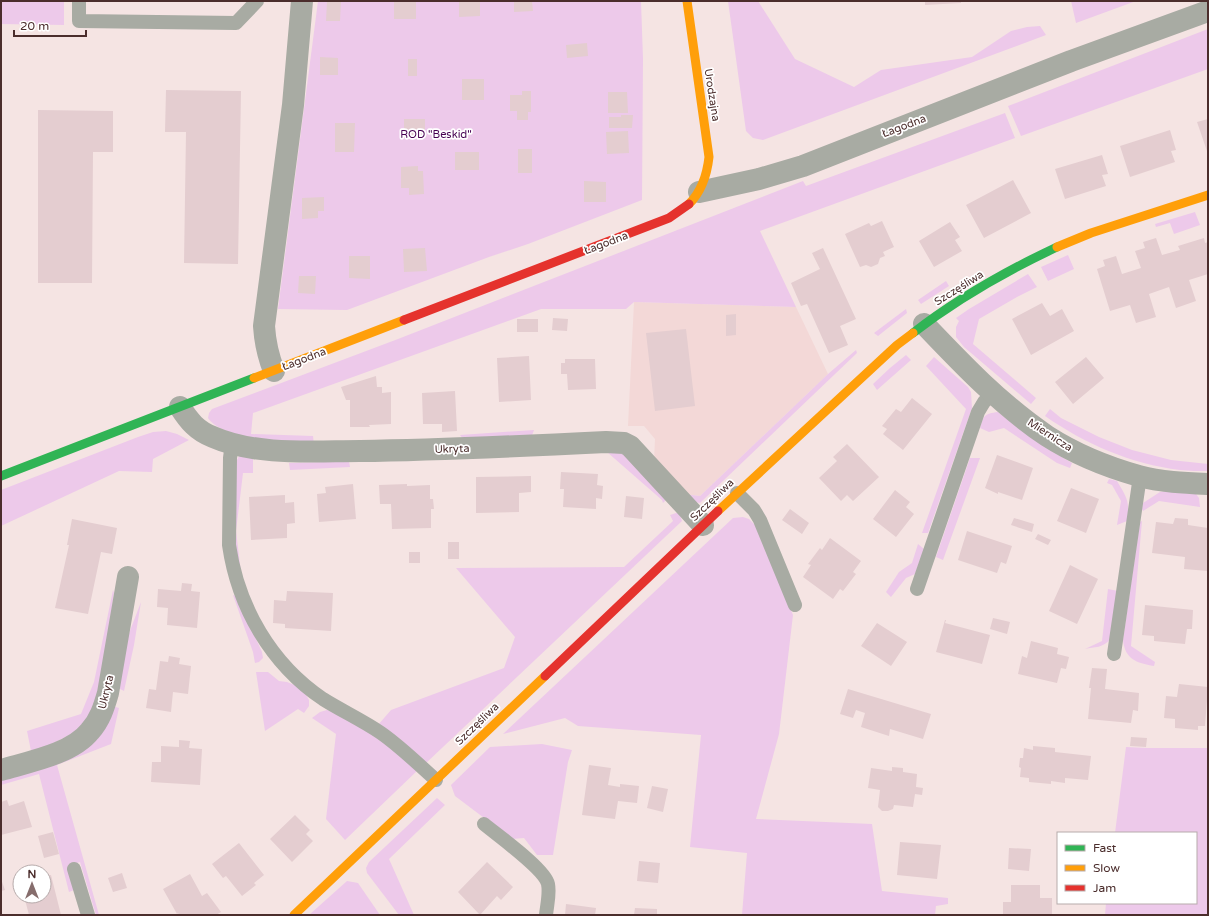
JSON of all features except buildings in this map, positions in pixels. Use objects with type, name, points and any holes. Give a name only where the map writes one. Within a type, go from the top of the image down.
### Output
[{"type":"street","points":[[274,370],[265,341],[264,326],[293,105],[302,1]]},
{"type":"street","name":"Urodzajna","points":[[687,1],[709,157],[705,182],[699,192]]},
{"type":"street","name":"Łagodna","points":[[1,476],[669,218],[680,212],[699,192],[759,179],[803,166],[1071,61],[1208,11]]},
{"type":"street","name":"Szczęśliwa","points":[[294,915],[570,650],[897,345],[924,324],[960,300],[1058,246],[1093,232],[1208,195]]},
{"type":"street","name":"Miernicza","points":[[924,324],[972,374],[993,393],[1047,436],[1075,452],[1109,466],[1140,476],[1175,482],[1208,484]]},
{"type":"street","name":"Ukryta","points":[[180,407],[188,420],[199,430],[213,437],[232,443],[273,450],[296,452],[460,449],[616,442],[624,443],[630,446],[703,526]]},
{"type":"street","name":"Ukryta","points":[[1,770],[41,758],[78,742],[89,732],[97,721],[104,709],[108,693],[128,577]]},
{"type":"lane","points":[[78,1],[79,21],[236,24],[257,1]]},
{"type":"lane","points":[[917,589],[978,412],[984,402],[993,393]]},
{"type":"lane","points":[[232,443],[230,473],[230,555],[239,588],[262,637],[287,670],[305,685],[323,698],[374,728],[395,743],[436,780]]},
{"type":"lane","points":[[1114,654],[1140,476]]},
{"type":"lane","points":[[737,493],[754,510],[760,520],[795,605]]},
{"type":"lane","points":[[484,824],[513,847],[543,874],[548,882],[546,915]]},
{"type":"lane","points":[[74,869],[88,915]]},
{"type":"shaded area","points":[[634,302],[796,307],[828,374],[700,496],[684,494],[654,461],[655,439],[644,426],[628,426]]},
{"type":"green space","points":[[1,1],[64,1],[64,25],[1,24]]},
{"type":"green space","name":"ROD \"Beskid\"","points":[[318,1],[641,1],[643,59],[642,200],[528,244],[347,310],[278,309]]},
{"type":"green space","points":[[728,1],[758,1],[795,59],[854,87],[881,70],[972,57],[1011,31],[1027,27],[1040,26],[1046,35],[763,140],[753,138],[746,131]]},
{"type":"green space","points":[[1071,1],[1136,1],[1076,23]]},
{"type":"green space","points":[[1208,29],[1208,69],[1021,136],[1008,106]]},
{"type":"green space","points":[[1005,113],[1015,138],[760,231],[796,307],[634,302],[626,309],[541,309],[253,413],[251,434],[313,436],[314,445],[257,439],[241,435],[227,431],[216,425],[208,418],[212,409],[398,339],[803,181],[806,186]]},
{"type":"green space","points":[[1195,212],[1200,225],[1174,234],[1170,223],[1156,227],[1155,224]]},
{"type":"green space","points":[[1068,255],[1074,269],[1048,281],[1041,267]]},
{"type":"green space","points":[[1028,274],[1037,287],[979,319],[973,344],[1036,398],[1031,404],[964,347],[956,337],[956,327],[959,321],[956,318]]},
{"type":"green space","points":[[946,281],[949,286],[921,304],[918,300]]},
{"type":"green space","points":[[906,309],[907,313],[878,336],[874,333]]},
{"type":"green space","points":[[856,350],[857,353],[700,503],[695,502],[684,494],[700,496],[828,374]]},
{"type":"green space","points":[[906,355],[911,360],[877,390],[873,384]]},
{"type":"green space","points":[[934,357],[968,387],[971,392],[972,408],[928,533],[922,533],[966,409],[926,366]]},
{"type":"green space","points":[[1050,409],[1061,418],[1099,437],[1132,450],[1171,460],[1208,464],[1208,471],[1162,467],[1126,458],[1092,444],[1060,426],[1045,416]]},
{"type":"green space","points":[[998,412],[1034,439],[1072,463],[1070,468],[1057,463],[1004,428],[989,432],[980,428],[985,416]]},
{"type":"green space","points":[[534,430],[531,438],[466,443],[460,435]]},
{"type":"green space","points":[[166,431],[177,434],[189,440],[153,459],[152,472],[119,471],[1,526],[1,490],[138,437],[153,432]]},
{"type":"green space","points":[[608,448],[628,456],[667,499],[663,503],[662,500],[607,452]]},
{"type":"green space","points":[[249,455],[253,459],[253,473],[243,473],[236,531],[242,581],[235,550],[236,462],[239,456]]},
{"type":"green space","points":[[348,456],[350,467],[290,470],[289,463],[323,462]]},
{"type":"green space","points":[[970,458],[980,458],[943,560],[936,557]]},
{"type":"green space","points":[[1109,479],[1117,481],[1128,504],[1127,521],[1117,525],[1121,501],[1112,485],[1107,483]]},
{"type":"green space","points":[[1165,491],[1196,494],[1199,498],[1200,507],[1159,501],[1143,511],[1143,503],[1160,492]]},
{"type":"green space","points":[[679,512],[682,521],[425,764],[378,725],[391,710],[504,668],[515,637],[456,568],[624,567],[673,521],[670,515]]},
{"type":"green space","points":[[743,517],[749,519],[755,525],[793,615],[779,734],[756,819],[872,824],[882,891],[948,898],[948,904],[936,906],[935,915],[742,915],[747,853],[690,847],[701,735],[578,726],[565,718],[503,734],[733,518]]},
{"type":"green space","points":[[1142,521],[1131,646],[1155,662],[1154,666],[1132,659],[1126,652],[1123,640],[1140,522]]},
{"type":"green space","points":[[918,544],[924,549],[915,574],[906,578],[891,597],[886,592],[899,572],[912,563]]},
{"type":"green space","points":[[1108,589],[1118,591],[1110,639],[1102,646],[1085,649],[1102,641]]},
{"type":"green space","points":[[113,590],[114,593],[104,666],[96,705],[81,729],[34,753],[31,751],[27,731],[81,714],[94,682]]},
{"type":"green space","points":[[233,595],[237,597],[262,652],[263,658],[259,662],[255,663],[253,652]]},
{"type":"green space","points":[[141,602],[124,691],[118,688],[128,636]]},
{"type":"green space","points":[[256,672],[268,672],[279,681],[297,686],[305,693],[309,700],[309,706],[304,713],[298,709],[265,731]]},
{"type":"green space","points":[[112,706],[119,708],[111,744],[57,765],[99,915],[96,915],[80,862],[68,866],[74,890],[69,892],[39,774],[1,785],[1,779],[36,768]]},
{"type":"green space","points":[[327,710],[340,714],[364,727],[418,770],[345,840],[326,819],[336,734],[312,718],[320,712]]},
{"type":"green space","points":[[542,744],[572,750],[568,762],[553,855],[537,855],[524,838],[512,839],[455,796],[451,785],[490,747]]},
{"type":"green space","points":[[1126,747],[1208,748],[1208,915],[1105,915],[1106,904],[1197,904],[1197,832],[1115,832]]},
{"type":"green space","points":[[437,798],[445,805],[389,859],[414,915],[399,915],[367,873],[366,868],[369,862]]},
{"type":"green space","points":[[347,881],[358,883],[380,915],[309,915]]},
{"type":"traffic: fast","points":[[913,333],[982,286],[1057,247]]},
{"type":"traffic: fast","points":[[1,476],[254,378]]},
{"type":"traffic: slow","points":[[687,1],[709,157],[707,170],[701,188],[689,204]]},
{"type":"traffic: slow","points":[[1057,247],[1091,233],[1208,195]]},
{"type":"traffic: slow","points":[[254,378],[404,320]]},
{"type":"traffic: slow","points":[[718,511],[897,345],[913,333]]},
{"type":"traffic: slow","points":[[294,915],[545,676]]},
{"type":"traffic: jam","points":[[404,320],[669,218],[689,204]]},
{"type":"traffic: jam","points":[[545,676],[718,511]]}]
